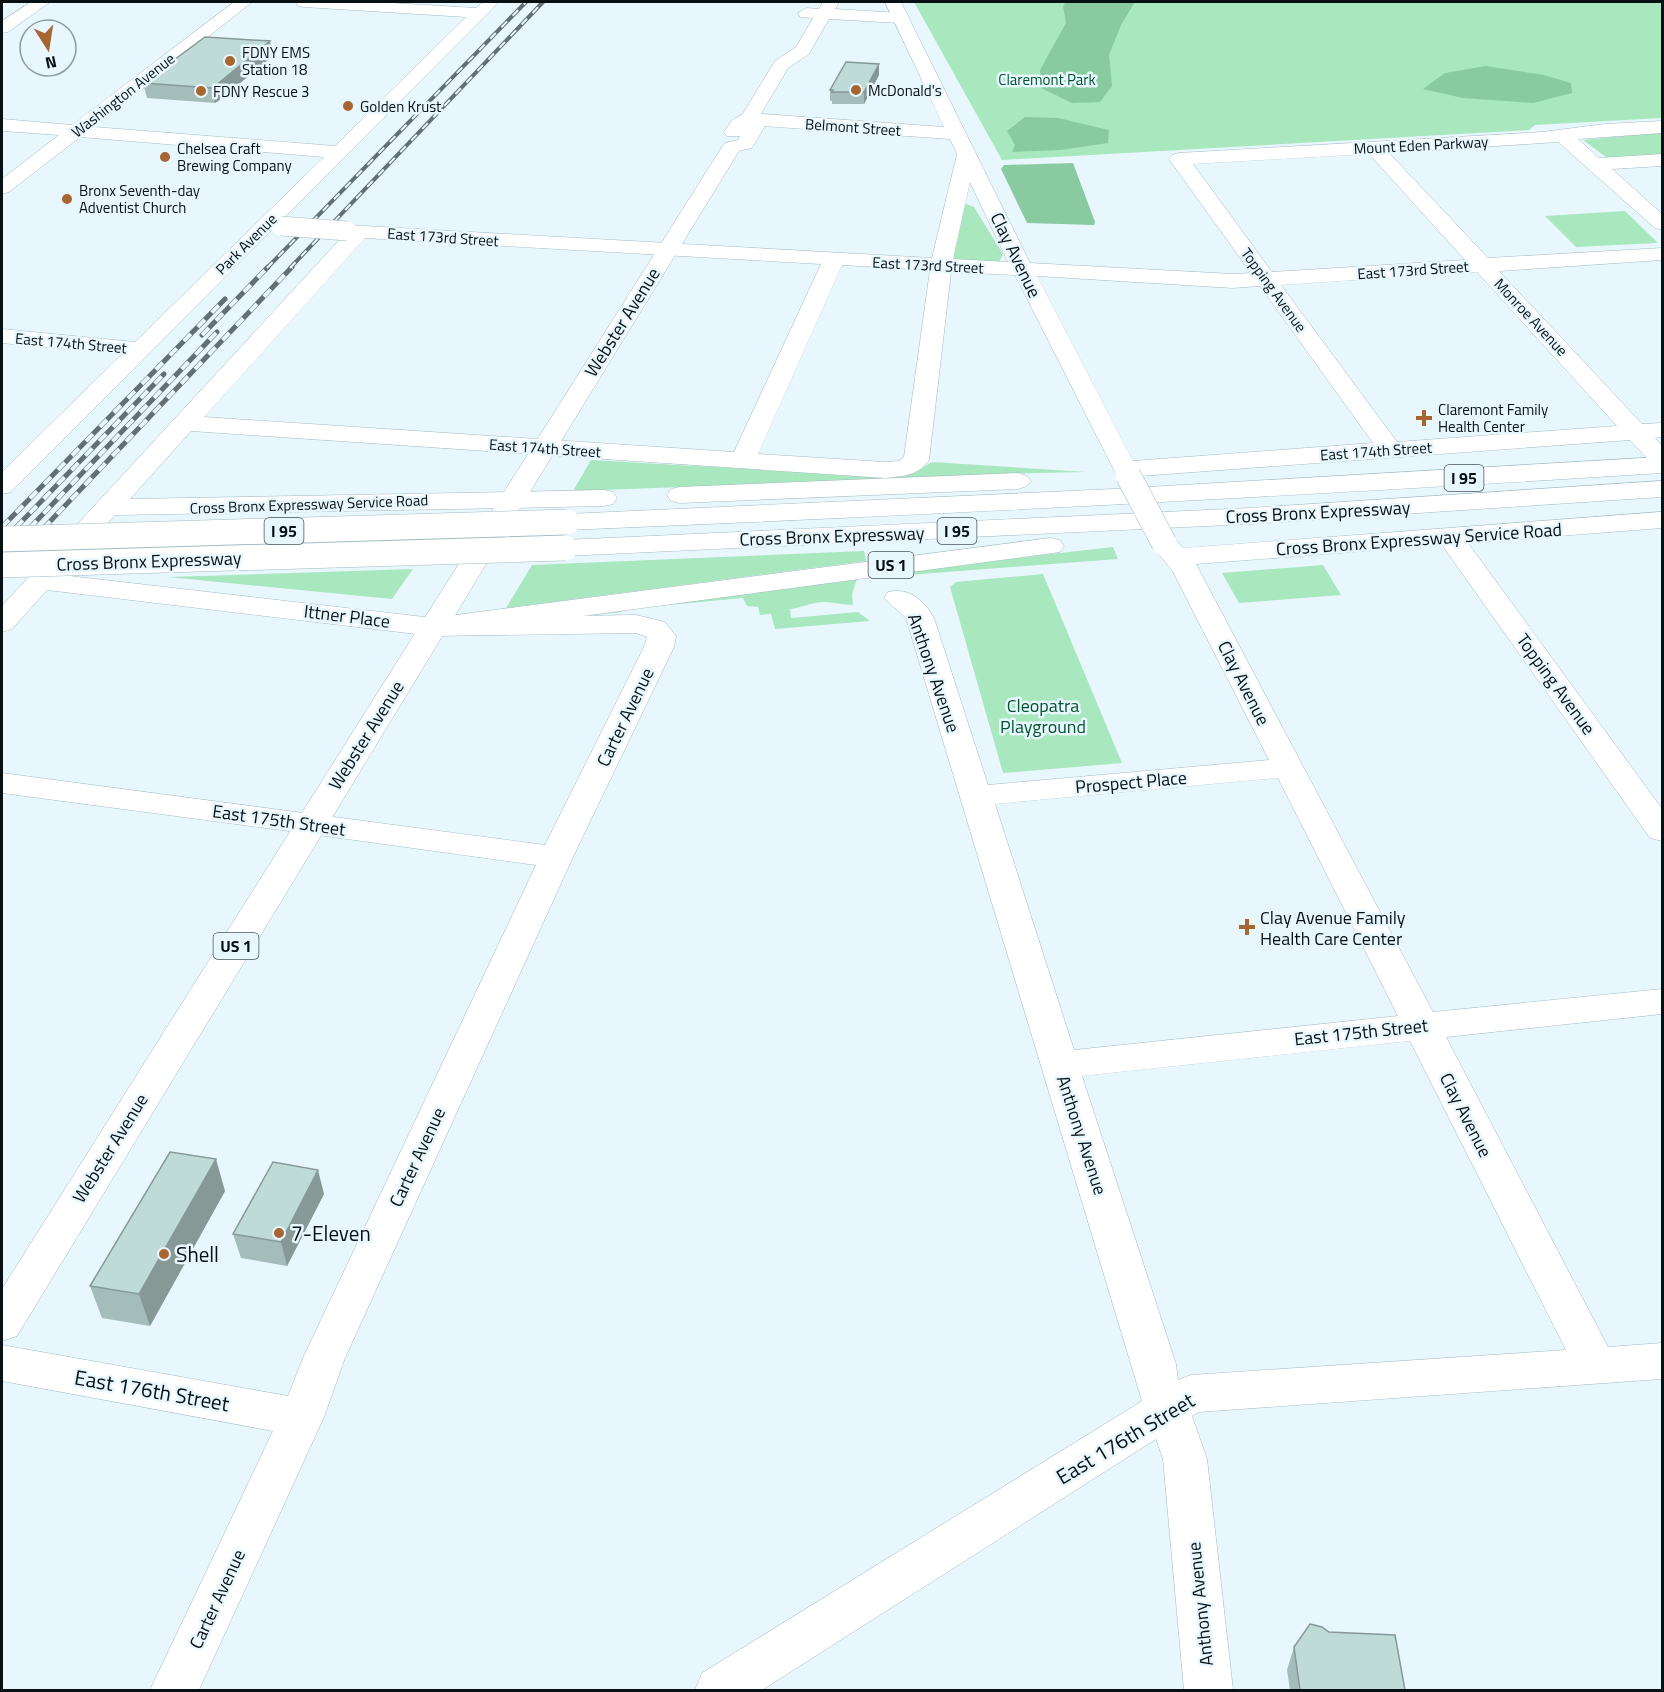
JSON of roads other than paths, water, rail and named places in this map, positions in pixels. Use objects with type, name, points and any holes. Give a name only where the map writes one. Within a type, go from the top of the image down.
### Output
[{"type":"main road","points":[[2,28],[42,2]]},
{"type":"main road","name":"Washington Avenue","points":[[2,188],[244,2]]},
{"type":"main road","points":[[304,2],[485,7]]},
{"type":"main road","name":"Clay Avenue","points":[[892,2],[1023,270],[1127,472],[1170,550],[1186,569],[1596,1365]]},
{"type":"main road","name":"Park Avenue","points":[[2,486],[140,349],[273,225],[339,152],[485,7]]},
{"type":"main road","points":[[803,13],[828,7],[900,18]]},
{"type":"main road","name":"Webster Avenue","points":[[2,1324],[666,251],[732,147],[745,144],[757,124],[749,119],[781,65],[803,50],[828,7]]},
{"type":"main road","name":"Webster Avenue","points":[[781,65],[781,49],[786,41]]},
{"type":"main road","name":"Belmont Street","points":[[749,119],[962,144]]},
{"type":"main road","points":[[2,125],[339,152]]},
{"type":"main road","name":"Mount Eden Parkway","points":[[1179,159],[1563,136],[1605,130],[1662,127]]},
{"type":"main road","points":[[1563,136],[1662,224]]},
{"type":"main road","points":[[941,266],[962,144]]},
{"type":"main road","name":"Monroe Avenue","points":[[1374,148],[1655,447]]},
{"type":"main road","name":"Topping Avenue","points":[[1179,159],[1390,450]]},
{"type":"main road","points":[[1595,164],[1662,160]]},
{"type":"main road","name":"East 173rd Street","points":[[273,225],[666,251],[1218,280],[1267,280],[1662,254]]},
{"type":"main road","points":[[2,623],[184,423],[353,231]]},
{"type":"main road","points":[[743,460],[834,260]]},
{"type":"main road","name":"East 174th Street","points":[[184,423],[885,470],[906,468],[916,460],[941,266]]},
{"type":"main road","name":"East 174th Street","points":[[2,336],[140,349]]},
{"type":"main road","name":"East 174th Street","points":[[1127,472],[1390,450],[1655,447]]},
{"type":"main road","name":"Cross Bronx Expressway","points":[[2,565],[566,535],[909,508],[1265,490],[1655,447]]},
{"type":"main road","name":"Cross Bronx Expressway Service Road","points":[[107,507],[512,500],[1039,481],[1185,482],[1265,490]]},
{"type":"main road","name":"Cross Bronx Expressway","points":[[2,539],[980,530],[1349,510],[1662,489]]},
{"type":"main road","name":"US 1","points":[[434,627],[842,572],[1349,510]]},
{"type":"main road","name":"Cross Bronx Expressway Service Road","points":[[1170,550],[1450,537],[1662,520]]},
{"type":"main road","name":"Topping Avenue","points":[[1450,537],[1662,831]]},
{"type":"main road","name":"Ittner Place","points":[[40,581],[434,627],[636,624],[655,628]]},
{"type":"main road","name":"Anthony Avenue","points":[[898,598],[915,609],[920,618],[1186,1468],[1209,1690]]},
{"type":"main road","name":"Carter Avenue","points":[[174,1690],[302,1417],[324,1358],[556,857],[659,647],[662,636],[655,628]]},
{"type":"main road","name":"Prospect Place","points":[[975,796],[1287,768]]},
{"type":"main road","name":"East 175th Street","points":[[2,783],[556,857]]},
{"type":"main road","name":"East 175th Street","points":[[1060,1065],[1662,1001]]},
{"type":"main road","name":"East 176th Street","points":[[719,1690],[1191,1394],[1662,1361]]},
{"type":"main road","name":"East 176th Street","points":[[2,1363],[302,1417]]},
{"type":"railway","points":[[267,268],[526,2]]},
{"type":"railway","points":[[290,268],[543,2]]},
{"type":"railway","points":[[202,335],[268,267]]},
{"type":"railway","points":[[2,572],[292,267]]},
{"type":"railway","points":[[2,527],[225,299]]},
{"type":"railway","points":[[2,557],[217,332]]},
{"type":"railway","points":[[2,542],[164,374]]},
{"type":"place","name":"FDNY EMS Station 18","points":[[230,61]]},
{"type":"place","name":"McDonald's","points":[[856,90]]},
{"type":"place","name":"FDNY Rescue 3","points":[[201,91]]},
{"type":"place","name":"Golden Krust","points":[[348,106]]},
{"type":"place","name":"Chelsea Craft Brewing Company","points":[[165,157]]},
{"type":"place","name":"Bronx Seventh-day Adventist Church","points":[[67,199]]},
{"type":"place","name":"Claremont Family Health Center","points":[[1424,418]]},
{"type":"place","name":"Clay Avenue Family Health Care Center","points":[[1247,927]]},
{"type":"place","name":"7-Eleven","points":[[279,1233]]},
{"type":"place","name":"Shell","points":[[164,1254]]},
{"type":"park label","name":"Claremont Park","points":[[1047,79]]},
{"type":"park label","name":"Cleopatra Playground","points":[[1043,715]]}]
